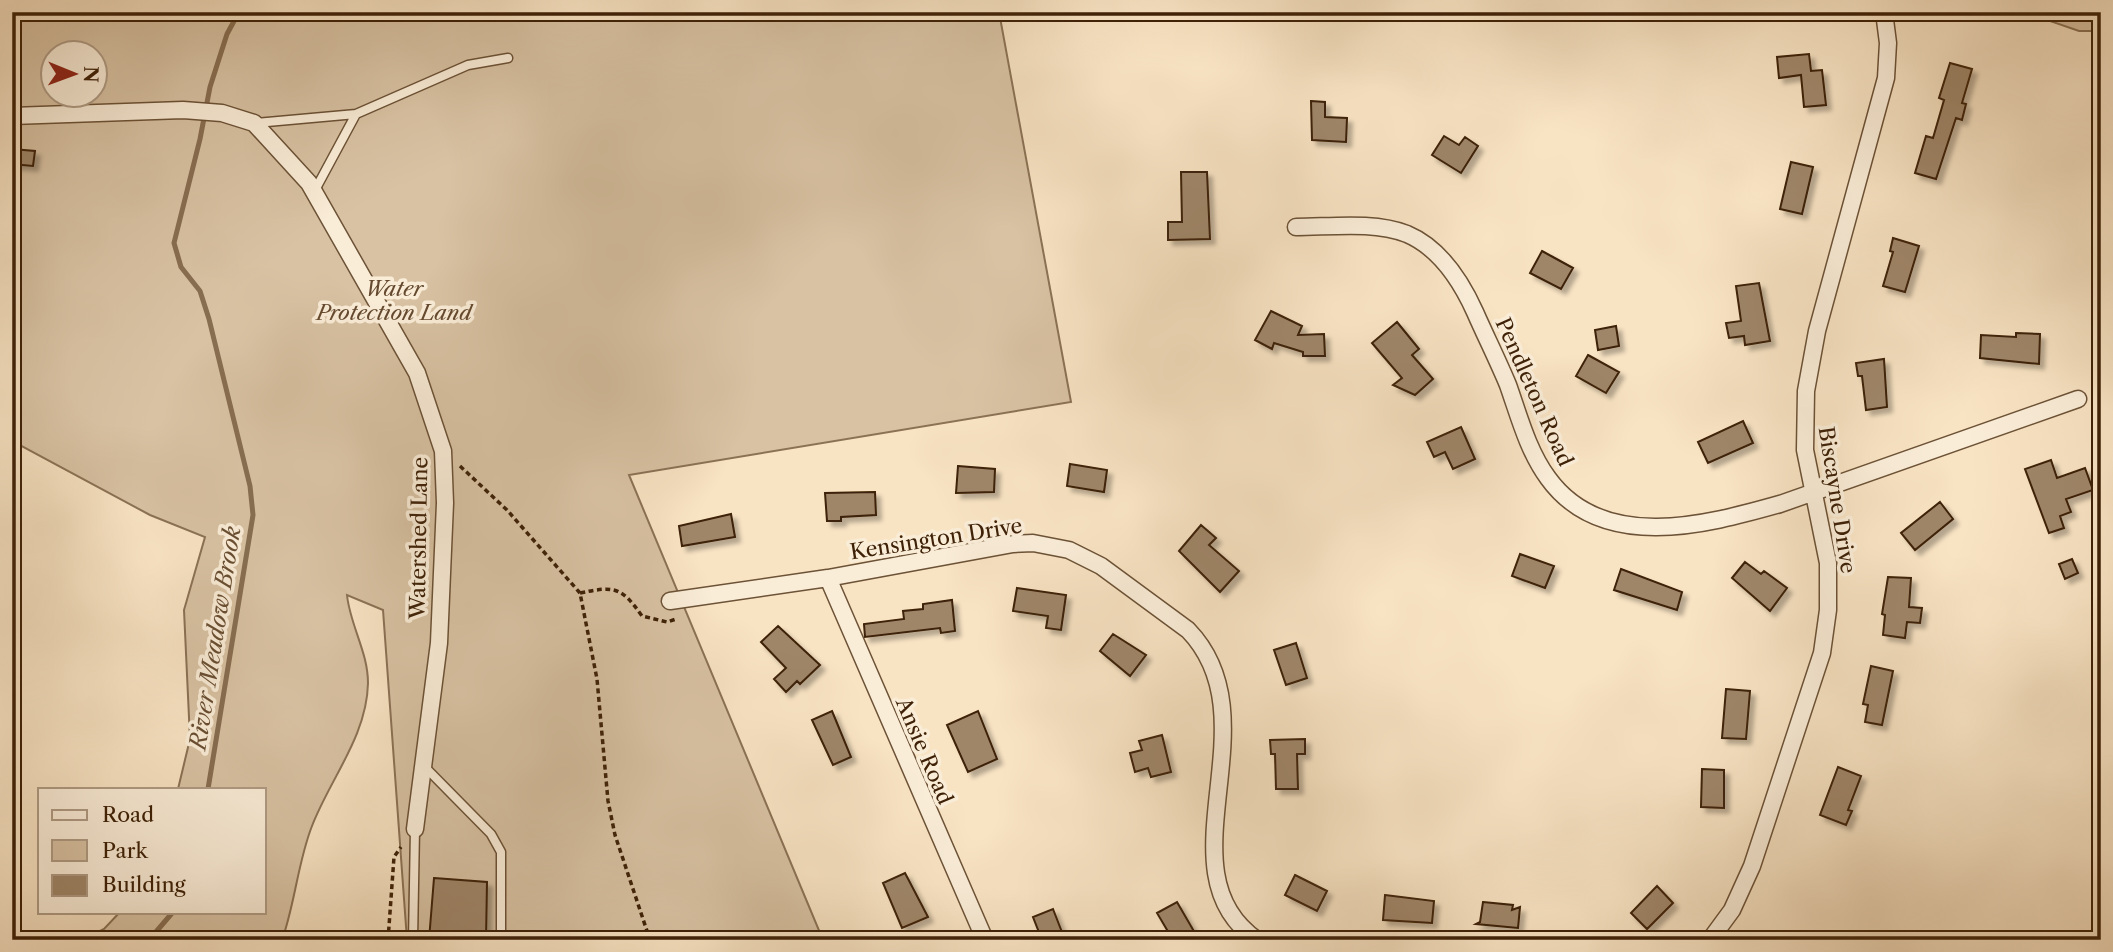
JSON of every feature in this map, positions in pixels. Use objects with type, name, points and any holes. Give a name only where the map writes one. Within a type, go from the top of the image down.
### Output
[{"type":"street","name":"Biscayne Drive","points":[[1710,940],[1732,910],[1752,866],[1820,661],[1828,610],[1828,563],[1803,433],[1806,391],[1817,331],[1886,78],[1888,43],[1884,12]]},
{"type":"street","name":"Watershed Lane","points":[[12,116],[184,110],[222,113],[254,124],[281,151],[314,192],[417,373],[443,451],[445,503],[439,643],[415,829]]},
{"type":"street","name":"Pendleton Road","points":[[1296,227],[1353,227],[1404,233],[1442,259],[1468,296],[1542,470],[1564,496],[1586,510],[1622,524],[1681,527],[1732,518],[2078,399]]},
{"type":"street","name":"Kensington Drive","points":[[670,601],[828,578],[1013,544],[1033,543],[1069,550],[1120,578],[1168,613],[1200,642],[1219,680],[1224,727],[1214,822],[1215,863],[1222,891],[1233,915],[1257,940]]},
{"type":"street","name":"Ansie Road","points":[[828,578],[985,940]]},
{"type":"lane","points":[[254,124],[356,114],[468,65],[508,58]]},
{"type":"lane","points":[[314,192],[356,114]]},
{"type":"lane","points":[[424,766],[491,834],[501,852],[500,940]]},
{"type":"lane","points":[[412,940],[415,829]]},
{"type":"path","points":[[443,451],[507,510],[580,593],[597,679],[614,835],[650,940]]},
{"type":"path","points":[[580,593],[608,588],[627,595],[642,616],[667,622],[683,617]]},
{"type":"path","points":[[388,940],[394,858],[415,829]]},
{"type":"green space","name":"Water Protection Land","points":[[12,12],[999,12],[1071,402],[629,475],[823,940],[407,940],[383,610],[347,595],[367,672],[366,702],[355,739],[307,839],[282,940],[82,940],[104,929],[118,914],[266,914],[266,788],[178,788],[190,739],[184,610],[205,537],[150,515],[12,441]]},
{"type":"green space","points":[[2024,12],[2101,12],[2101,31],[2079,31]]},
{"type":"building","points":[[1809,54],[1811,71],[1822,70],[1826,105],[1804,107],[1801,75],[1779,78],[1777,57]]},
{"type":"building","points":[[1950,63],[1972,69],[1962,103],[1966,104],[1962,120],[1956,118],[1936,179],[1915,173],[1926,136],[1933,138],[1944,100],[1939,98]]},
{"type":"building","points":[[1311,101],[1325,102],[1325,117],[1347,118],[1346,142],[1312,140]]},
{"type":"building","points":[[1444,136],[1459,145],[1465,137],[1478,146],[1461,173],[1432,155]]},
{"type":"building","points":[[12,149],[35,151],[33,166],[12,164]]},
{"type":"building","points":[[1791,162],[1813,167],[1802,214],[1780,209]]},
{"type":"building","points":[[1181,172],[1207,172],[1210,239],[1168,240],[1168,222],[1182,222]]},
{"type":"building","points":[[1893,238],[1919,246],[1905,292],[1883,286],[1893,252],[1890,251]]},
{"type":"building","points":[[1542,251],[1573,268],[1561,289],[1530,273]]},
{"type":"building","points":[[1759,283],[1770,341],[1745,345],[1744,336],[1729,338],[1726,323],[1741,321],[1736,286]]},
{"type":"building","points":[[1271,311],[1302,326],[1298,335],[1324,334],[1325,356],[1303,356],[1303,352],[1274,343],[1272,349],[1255,340]]},
{"type":"building","points":[[1397,322],[1419,349],[1412,355],[1433,379],[1415,395],[1393,385],[1402,378],[1372,343]]},
{"type":"building","points":[[1616,326],[1619,346],[1598,350],[1595,330]]},
{"type":"building","points":[[2016,333],[2040,334],[2039,364],[1980,358],[1981,335],[2016,337]]},
{"type":"building","points":[[1588,355],[1619,372],[1606,393],[1576,376]]},
{"type":"building","points":[[1884,359],[1887,407],[1866,410],[1862,376],[1858,376],[1856,363]]},
{"type":"building","points":[[1743,421],[1753,443],[1708,463],[1698,442]]},
{"type":"building","points":[[1461,427],[1475,459],[1453,469],[1445,452],[1434,457],[1427,442]]},
{"type":"building","points":[[2051,460],[2057,478],[2085,468],[2093,490],[2066,499],[2071,512],[2060,516],[2064,528],[2049,533],[2025,469]]},
{"type":"building","points":[[1070,464],[1107,470],[1104,492],[1067,486]]},
{"type":"building","points":[[958,466],[995,469],[994,492],[956,493]]},
{"type":"building","points":[[875,492],[876,515],[841,517],[841,521],[827,521],[825,493]]},
{"type":"building","points":[[1940,502],[1953,519],[1915,550],[1901,533]]},
{"type":"building","points":[[731,514],[735,537],[682,546],[679,526]]},
{"type":"building","points":[[1201,525],[1216,538],[1209,545],[1239,571],[1220,592],[1179,551]]},
{"type":"building","points":[[1520,554],[1554,566],[1545,588],[1512,576]]},
{"type":"building","points":[[2072,559],[2078,573],[2065,579],[2059,564]]},
{"type":"building","points":[[1745,562],[1761,574],[1764,571],[1787,588],[1770,611],[1732,578]]},
{"type":"building","points":[[1621,569],[1682,592],[1677,610],[1614,590]]},
{"type":"building","points":[[1888,577],[1911,578],[1909,607],[1922,608],[1920,623],[1907,622],[1905,638],[1883,635],[1885,615],[1882,614]]},
{"type":"building","points":[[1017,588],[1066,595],[1061,630],[1046,628],[1048,616],[1013,611]]},
{"type":"building","points":[[952,600],[955,631],[941,633],[940,628],[865,637],[864,624],[904,619],[903,611],[923,609],[923,604]]},
{"type":"building","points":[[778,626],[820,665],[800,684],[797,681],[786,692],[774,679],[786,668],[761,642]]},
{"type":"building","points":[[1113,634],[1146,655],[1130,676],[1100,651]]},
{"type":"building","points":[[1296,643],[1307,678],[1286,685],[1274,650]]},
{"type":"building","points":[[1871,666],[1893,671],[1882,725],[1865,722],[1868,705],[1863,704]]},
{"type":"building","points":[[1726,689],[1750,691],[1746,739],[1722,738]]},
{"type":"building","points":[[832,711],[851,757],[833,765],[812,720]]},
{"type":"building","points":[[978,711],[997,759],[968,772],[947,725]]},
{"type":"building","points":[[1162,735],[1171,772],[1151,777],[1148,768],[1135,772],[1130,753],[1142,750],[1139,741]]},
{"type":"building","points":[[1305,739],[1305,754],[1297,754],[1298,789],[1276,789],[1275,754],[1271,754],[1270,740]]},
{"type":"building","points":[[1838,767],[1861,776],[1848,810],[1852,811],[1846,825],[1820,815]]},
{"type":"building","points":[[1702,769],[1724,770],[1724,808],[1701,807]]},
{"type":"building","points":[[905,873],[928,917],[902,928],[883,883]]},
{"type":"building","points":[[1295,875],[1327,891],[1317,911],[1285,895]]},
{"type":"building","points":[[434,878],[487,882],[486,940],[429,940]]},
{"type":"building","points":[[1657,886],[1673,903],[1647,929],[1631,913]]},
{"type":"building","points":[[1385,895],[1434,901],[1432,923],[1383,920]]},
{"type":"building","points":[[1177,902],[1199,940],[1173,940],[1157,913]]},
{"type":"building","points":[[1483,902],[1513,905],[1512,910],[1520,907],[1518,928],[1476,924],[1480,922]]},
{"type":"building","points":[[1053,909],[1065,940],[1042,940],[1033,917]]},
{"type":"waterway","name":"River Meadow Brook","points":[[208,788],[253,515],[250,486],[209,319],[200,291],[181,267],[174,243],[210,87],[227,34],[239,12]]},
{"type":"waterway","name":"River Meadow Brook","points":[[149,940],[171,914]]}]
